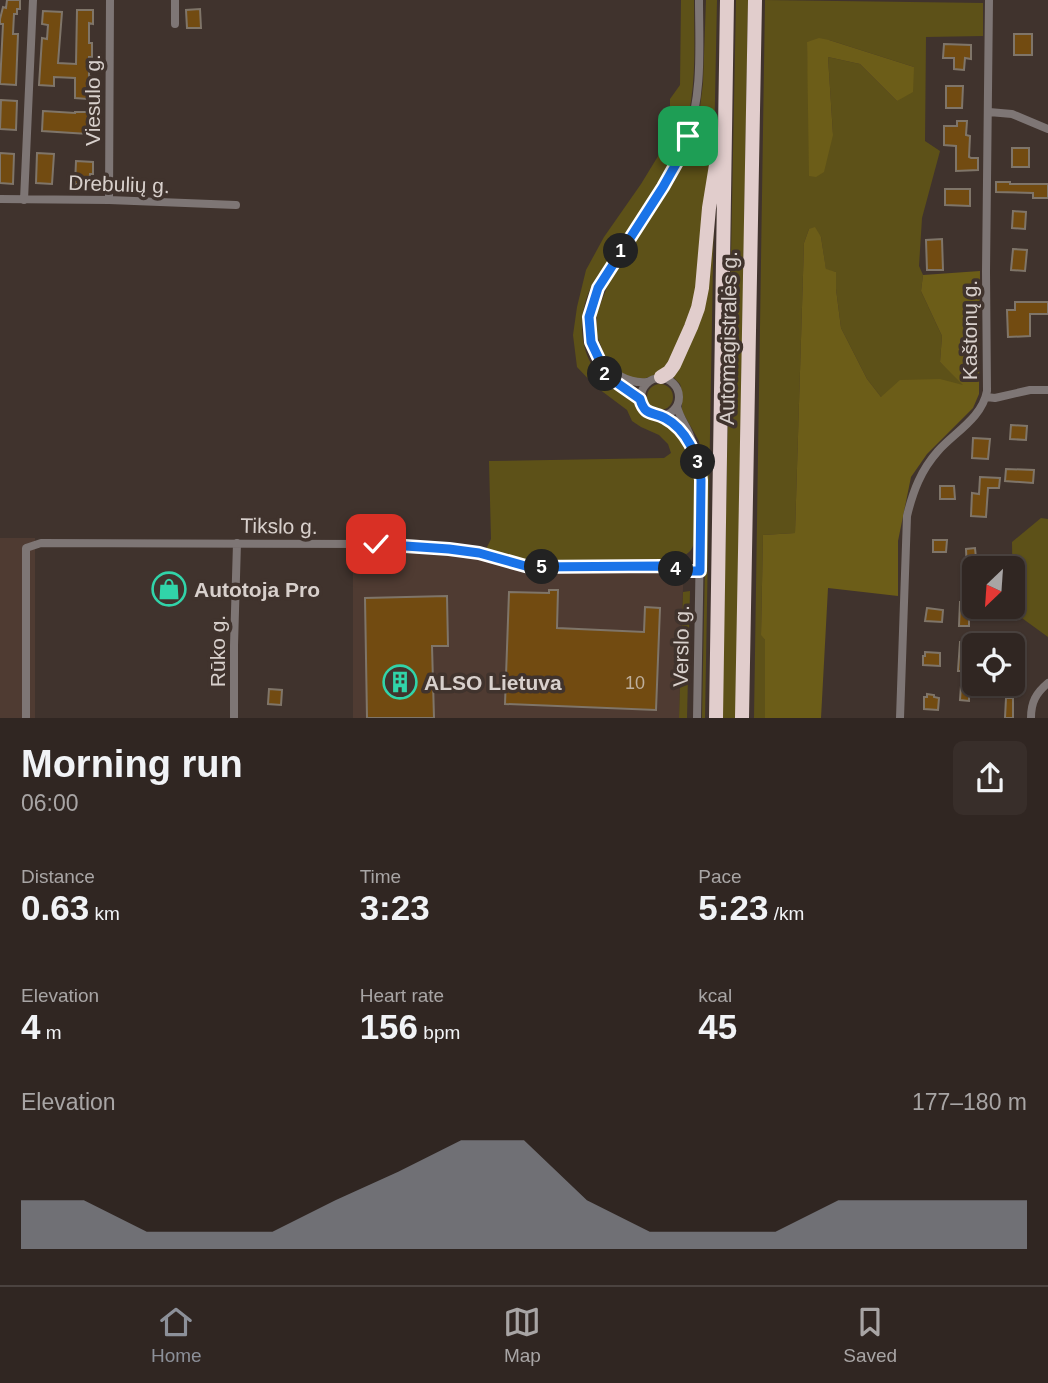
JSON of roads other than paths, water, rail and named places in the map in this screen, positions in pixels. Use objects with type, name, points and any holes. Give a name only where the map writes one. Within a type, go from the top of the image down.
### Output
[{"type":"highway","points":[[654,380],[674,365],[691,327],[702,288],[709,208],[716,166],[722,0]]},
{"type":"highway","name":"Automagistralės g.","points":[[716,718],[727,0]]},
{"type":"highway","name":"Automagistralės g.","points":[[742,718],[755,0]]},
{"type":"highway","points":[[743,660],[750,689],[750,718]]},
{"type":"street","points":[[24,200],[33,0]]},
{"type":"street","name":"Viesulo g.","points":[[109,200],[110,0]]},
{"type":"street","points":[[175,0],[175,24]]},
{"type":"street","points":[[640,399],[607,376],[591,342],[589,317],[592,303],[606,275],[672,172],[688,136],[697,95],[699,0]]},
{"type":"street","name":"Kaštonų g.","points":[[900,718],[907,516],[911,500],[915,486],[929,462],[974,416],[986,397],[989,0]]},
{"type":"street","points":[[989,112],[1012,114],[1048,129]]},
{"type":"street","name":"Drebulių g.","points":[[0,199],[236,205]]},
{"type":"street","points":[[599,360],[622,377],[638,383],[654,380],[666,379],[676,386],[679,397],[677,406],[672,412],[662,416],[650,414],[640,399],[642,390],[654,380]]},
{"type":"street","points":[[986,397],[1048,390]]},
{"type":"street","name":"Verslo g.","points":[[677,406],[679,416],[691,438],[701,480],[697,718]]},
{"type":"street","name":"Verslo g.","points":[[662,416],[677,428],[694,450]]},
{"type":"street","name":"Tikslo g.","points":[[26,718],[26,548],[41,543],[376,544],[479,553],[529,567],[662,566],[681,571],[700,571]]},
{"type":"street","name":"Rūko g.","points":[[234,718],[237,543]]},
{"type":"street","points":[[1031,718],[1032,701],[1048,683]]},
{"type":"place","name":"Autotoja Pro","points":[[169,589]]},
{"type":"place","name":"ALSO Lietuva","points":[[400,682]]}]
